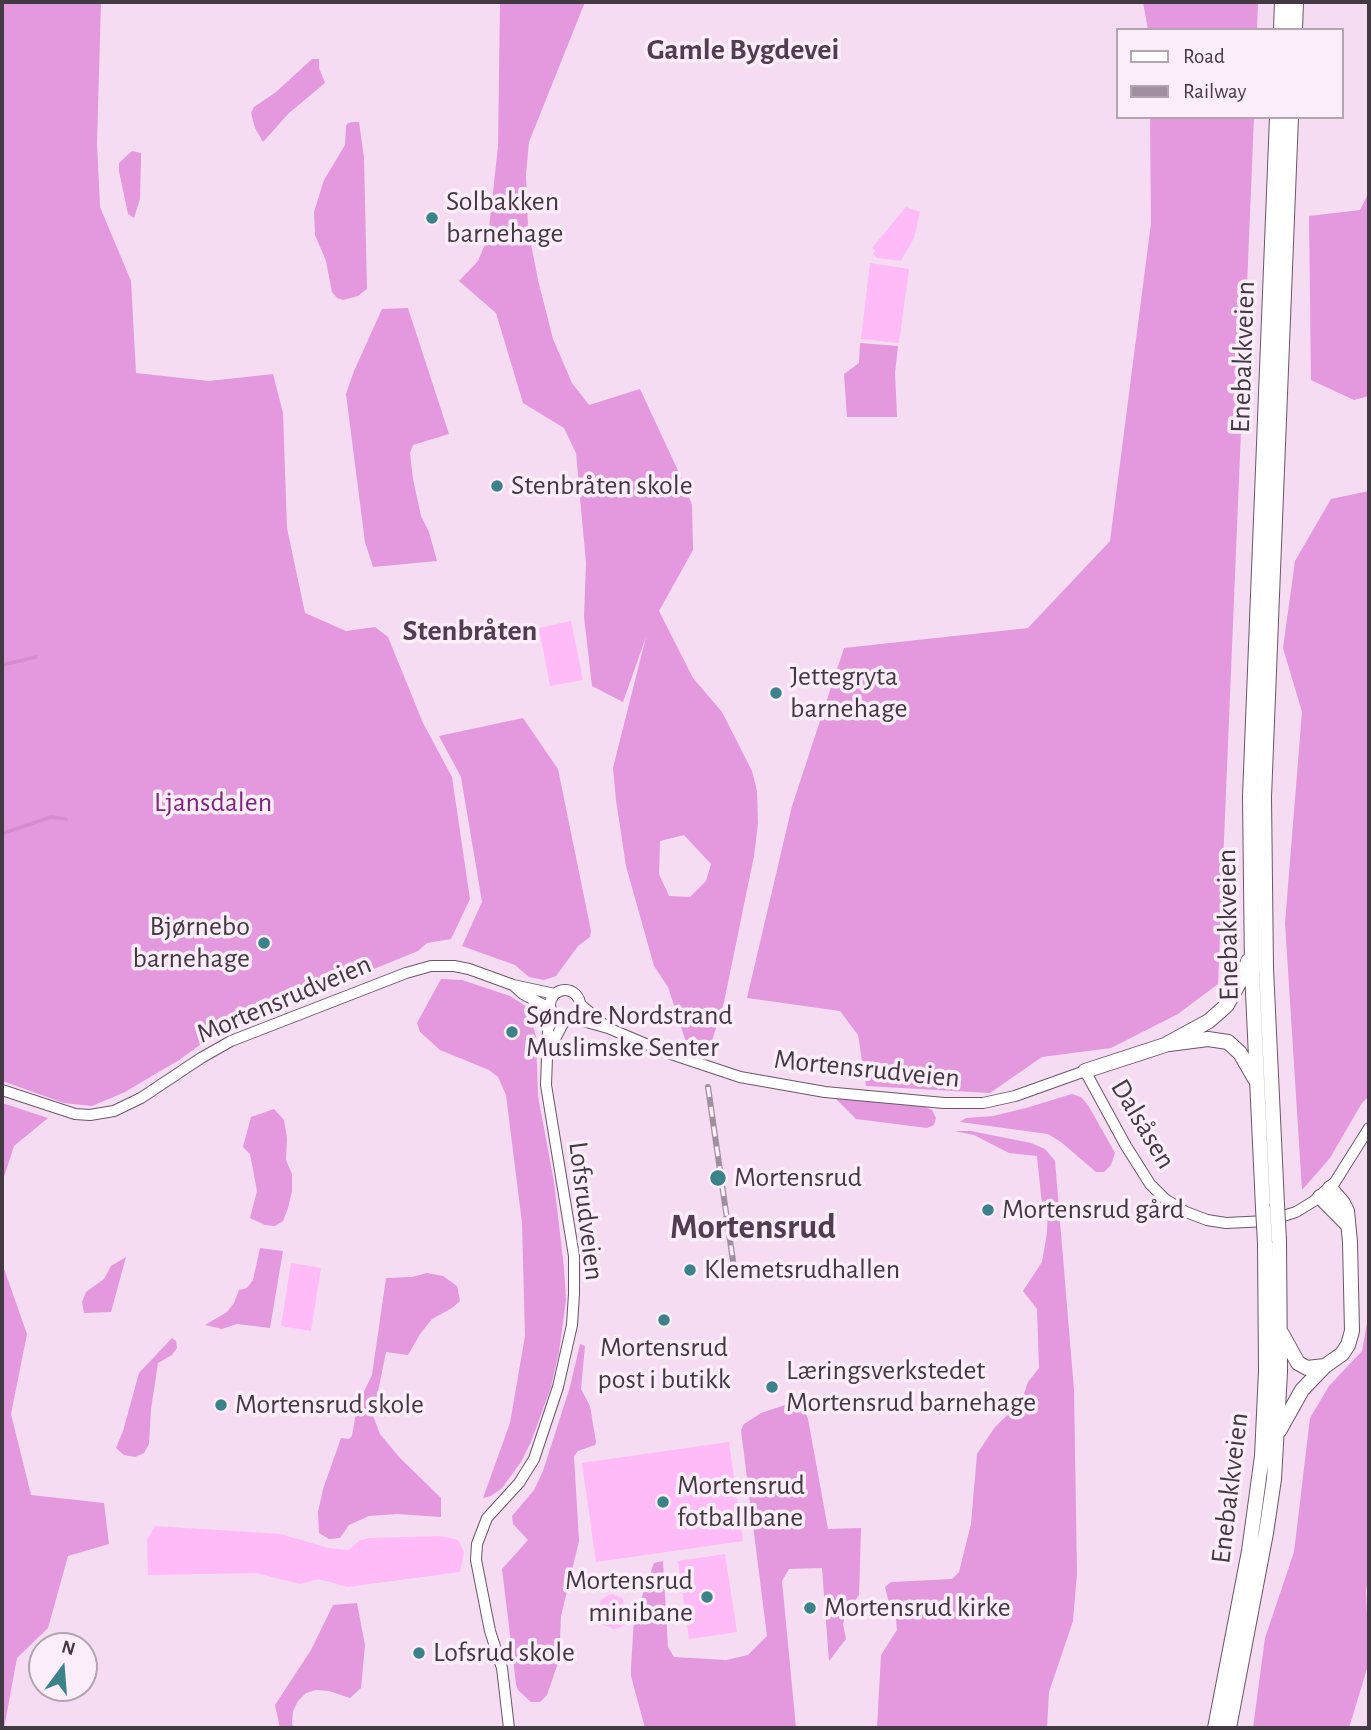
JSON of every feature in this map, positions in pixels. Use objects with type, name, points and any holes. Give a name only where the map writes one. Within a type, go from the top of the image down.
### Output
[{"type":"highway","points":[[1281,28],[1282,2]]},
{"type":"highway","points":[[1295,28],[1296,2]]},
{"type":"highway","name":"Enebakkveien","points":[[1270,1206],[1258,1085],[1252,950],[1252,734],[1277,119]]},
{"type":"highway","name":"Enebakkveien","points":[[1229,1728],[1266,1533],[1278,1434],[1281,1331],[1270,1206],[1264,823],[1291,119]]},
{"type":"highway","points":[[1165,1045],[1209,1021],[1227,1005],[1244,974],[1252,950]]},
{"type":"highway","points":[[1085,1071],[1165,1045],[1208,1039],[1228,1042],[1240,1053],[1258,1085]]},
{"type":"highway","points":[[1278,1434],[1305,1386],[1345,1350],[1352,1331],[1345,1206],[1325,1193]]},
{"type":"highway","name":"Enebakkveien","points":[[1214,1728],[1249,1551],[1262,1455],[1272,1241]]},
{"type":"highway","points":[[1281,1331],[1294,1359],[1307,1368],[1325,1367]]},
{"type":"street","name":"Mortensrudveien","points":[[2,1090],[83,1115],[114,1111],[141,1098],[231,1041],[419,969],[459,967],[513,985],[555,994]]},
{"type":"street","name":"Mortensrudveien","points":[[513,985],[552,1012]]},
{"type":"street","points":[[562,990],[577,996],[580,1004],[577,1014],[568,1019],[552,1012],[550,1003],[555,994],[562,990]]},
{"type":"street","name":"Mortensrudveien","points":[[580,1004],[608,1028]]},
{"type":"street","name":"Lofsrudveien","points":[[509,1728],[506,1688],[484,1605],[476,1560],[477,1544],[487,1518],[514,1489],[534,1458],[558,1387],[572,1325],[575,1294],[573,1256],[545,1076],[552,1012]]},
{"type":"street","name":"Mortensrudveien","points":[[568,1019],[608,1028],[681,1058],[740,1077],[802,1090],[953,1103],[983,1103],[1003,1099],[1085,1071]]},
{"type":"street","name":"Lofsrudveien","points":[[549,1050],[568,1019]]},
{"type":"street","name":"Dalsåsen","points":[[1085,1071],[1146,1178],[1162,1196],[1186,1212],[1216,1222],[1256,1223],[1296,1212],[1325,1193],[1369,1128]]},
{"type":"shaded area","points":[[906,207],[920,212],[914,238],[901,261],[877,258],[872,248]]},
{"type":"shaded area","points":[[870,263],[909,269],[899,343],[861,339]]},
{"type":"shaded area","points":[[571,621],[583,680],[550,686],[539,628]]},
{"type":"shaded area","points":[[291,1263],[321,1268],[311,1331],[281,1326]]},
{"type":"shaded area","name":"Mortensrud fotballbane","points":[[729,1442],[743,1541],[596,1562],[582,1463]]},
{"type":"shaded area","points":[[155,1526],[281,1534],[328,1548],[348,1550],[359,1541],[369,1538],[440,1536],[458,1540],[464,1552],[460,1572],[347,1587],[319,1579],[300,1584],[256,1573],[148,1575],[147,1540]]},
{"type":"shaded area","name":"Mortensrud minibane","points":[[725,1554],[737,1632],[689,1639],[678,1561]]},
{"type":"shaded area","points":[[613,1594],[623,1599],[625,1624],[613,1629],[602,1624],[600,1601]]},
{"type":"green space","name":"Ljansdalen","points":[[2,2],[101,2],[97,143],[100,207],[131,281],[136,373],[209,381],[273,374],[283,413],[287,528],[305,613],[346,631],[375,627],[388,637],[423,723],[452,777],[470,899],[451,939],[427,943],[418,951],[218,1032],[179,1060],[125,1092],[92,1106],[64,1103],[2,1081]]},
{"type":"green space","points":[[500,2],[585,2],[529,142],[526,174],[528,228],[553,339],[572,383],[589,405],[640,389],[681,477],[692,505],[693,550],[659,611],[693,678],[722,712],[752,771],[757,791],[758,823],[754,856],[724,1002],[711,1044],[706,1051],[688,1048],[668,987],[654,966],[626,866],[616,800],[613,768],[646,637],[623,702],[592,686],[584,617],[586,563],[576,453],[564,428],[523,403],[496,313],[459,281],[478,261],[488,237],[498,147]],"holes":[[[684,835],[711,864],[706,881],[690,897],[669,896],[659,874],[660,841]]]},
{"type":"green space","points":[[1143,2],[1258,2],[1257,28],[1148,28]]},
{"type":"green space","points":[[312,59],[319,59],[319,68],[325,83],[289,113],[263,142],[251,113],[254,107],[276,92]]},
{"type":"green space","points":[[1150,119],[1254,119],[1218,984],[1178,1014],[1111,1048],[1042,1057],[990,1093],[866,1086],[858,1035],[840,1011],[747,998],[792,806],[844,648],[1028,628],[1110,541],[1151,223]]},
{"type":"green space","points":[[359,122],[364,158],[367,289],[358,296],[343,300],[332,292],[326,261],[315,235],[314,212],[324,180],[345,145],[346,126],[348,123]]},
{"type":"green space","points":[[132,151],[141,153],[140,199],[134,218],[128,214],[119,171],[119,163]]},
{"type":"green space","points":[[1369,192],[1369,396],[1354,400],[1311,380],[1309,216],[1360,210]]},
{"type":"green space","points":[[408,308],[449,434],[413,445],[410,453],[421,516],[429,532],[437,561],[373,567],[365,542],[346,394],[382,309]]},
{"type":"green space","points":[[860,343],[898,346],[895,373],[897,417],[847,417],[844,374],[859,363]]},
{"type":"green space","points":[[1369,491],[1369,1096],[1362,1103],[1330,1158],[1302,1190],[1285,923],[1302,712],[1283,648],[1295,561],[1331,499]]},
{"type":"green space","points":[[523,718],[558,769],[591,931],[590,937],[578,946],[556,976],[544,980],[529,977],[515,965],[462,946],[482,902],[461,777],[439,736]]},
{"type":"green space","points":[[441,979],[462,980],[510,996],[527,1007],[536,1036],[538,1096],[554,1182],[564,1268],[566,1300],[551,1387],[521,1462],[502,1488],[483,1498],[510,1423],[525,1336],[522,1223],[506,1095],[498,1077],[489,1070],[440,1050],[420,1032],[417,1023]]},
{"type":"green space","points":[[1072,1094],[1081,1097],[1088,1105],[1115,1153],[1111,1165],[1104,1172],[1096,1172],[1048,1134],[960,1122],[966,1118],[993,1116],[1026,1108]]},
{"type":"green space","points":[[834,1097],[925,1107],[932,1110],[936,1118],[934,1125],[927,1128],[856,1119]]},
{"type":"green space","points":[[2,1103],[48,1118],[14,1146],[2,1183]]},
{"type":"green space","points":[[274,1109],[284,1120],[286,1160],[292,1174],[288,1208],[283,1221],[275,1226],[250,1218],[257,1191],[250,1154],[243,1147],[251,1117]]},
{"type":"green space","points":[[954,1131],[971,1131],[1031,1143],[1045,1149],[1055,1161],[1074,1390],[1077,1574],[1073,1621],[1049,1692],[1047,1728],[877,1728],[881,1655],[897,1630],[885,1587],[891,1582],[952,1579],[959,1572],[971,1524],[977,1454],[995,1427],[1021,1402],[1028,1382],[1039,1368],[1037,1309],[1023,1291],[1042,1262],[1047,1233],[1048,1203],[1042,1205],[1037,1156],[1009,1153],[974,1135]]},
{"type":"green space","points":[[260,1248],[283,1251],[270,1328],[237,1324],[222,1329],[205,1325],[227,1312],[239,1290],[247,1288],[253,1280]]},
{"type":"green space","points":[[126,1257],[111,1312],[84,1313],[82,1302],[86,1292],[104,1279],[111,1266]]},
{"type":"green space","points":[[2,1263],[27,1334],[11,1414],[31,1495],[104,1503],[109,1544],[68,1556],[48,1628],[44,1632],[28,1632],[28,1647],[17,1658],[2,1728]]},
{"type":"green space","points":[[427,1273],[443,1276],[457,1286],[460,1301],[432,1319],[408,1355],[386,1352],[373,1416],[380,1434],[399,1457],[441,1498],[441,1517],[397,1514],[369,1516],[349,1525],[340,1538],[329,1539],[319,1533],[318,1512],[323,1489],[341,1438],[349,1439],[352,1436],[357,1406],[372,1375],[386,1278],[412,1277]]},
{"type":"green space","points":[[1369,1312],[1369,1572],[1366,1591],[1369,1662],[1349,1728],[1253,1728],[1265,1638],[1294,1552],[1310,1418],[1329,1386],[1362,1351]]},
{"type":"green space","points":[[172,1338],[176,1341],[177,1348],[172,1355],[158,1363],[149,1444],[144,1453],[135,1457],[124,1455],[116,1448],[139,1373]]},
{"type":"green space","points":[[580,1344],[585,1346],[581,1389],[590,1406],[596,1442],[574,1456],[579,1541],[561,1616],[559,1660],[547,1695],[540,1702],[531,1702],[518,1690],[516,1684],[502,1569],[528,1540],[513,1524],[512,1516],[534,1490],[543,1471],[570,1387]]},
{"type":"green space","points":[[800,1400],[808,1419],[828,1529],[861,1528],[859,1595],[846,1613],[843,1624],[846,1639],[829,1661],[822,1568],[789,1569],[782,1581],[796,1728],[645,1728],[631,1667],[634,1619],[654,1563],[663,1561],[668,1647],[674,1657],[726,1660],[748,1655],[767,1636],[741,1430],[744,1424],[761,1413]]},
{"type":"green space","points":[[357,1603],[365,1645],[361,1688],[350,1698],[329,1691],[316,1690],[306,1693],[293,1711],[294,1728],[280,1728],[275,1705],[311,1650],[333,1605]]},
{"type":"waterway","points":[[2,665],[36,657]]},
{"type":"waterway","points":[[4,833],[51,817],[66,819]]},
{"type":"railway","points":[[708,1087],[734,1268]]},
{"type":"place","name":"Solbakken barnehage","points":[[432,218]]},
{"type":"place","name":"Stenbråten skole","points":[[497,486]]},
{"type":"place","name":"Jettegryta barnehage","points":[[776,693]]},
{"type":"place","name":"Bjørnebo barnehage","points":[[264,943]]},
{"type":"place","name":"Søndre Nordstrand Muslimske Senter","points":[[512,1032]]},
{"type":"place","name":"Mortensrud","points":[[718,1178]]},
{"type":"place","name":"Mortensrud gård","points":[[988,1210]]},
{"type":"place","name":"Klemetsrudhallen","points":[[690,1270]]},
{"type":"place","name":"Mortensrud post i butikk","points":[[664,1320]]},
{"type":"place","name":"Læringsverkstedet Mortensrud barnehage","points":[[772,1387]]},
{"type":"place","name":"Mortensrud skole","points":[[221,1405]]},
{"type":"place","name":"Mortensrud fotballbane","points":[[663,1502]]},
{"type":"place","name":"Mortensrud minibane","points":[[707,1597]]},
{"type":"place","name":"Mortensrud kirke","points":[[810,1608]]},
{"type":"place","name":"Lofsrud skole","points":[[419,1653]]},
{"type":"district","name":"Gamle Bygdevei","points":[[743,50]]},
{"type":"district","name":"Stenbråten","points":[[470,631]]},
{"type":"district","name":"Mortensrud","points":[[753,1227]]}]
